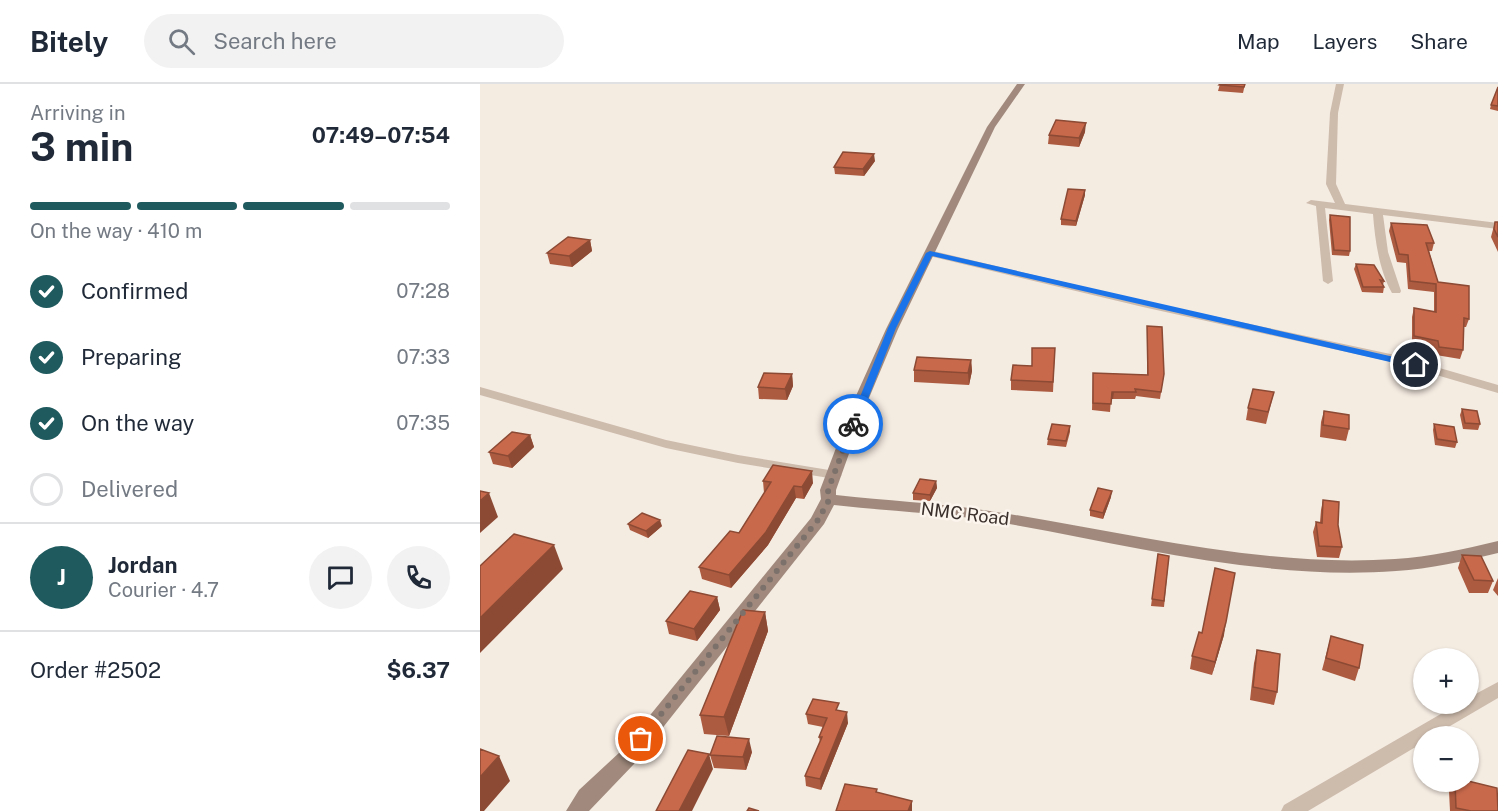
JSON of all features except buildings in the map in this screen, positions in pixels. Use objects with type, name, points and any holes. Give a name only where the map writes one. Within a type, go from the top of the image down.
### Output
[{"type":"street","points":[[577,811],[587,797],[627,758],[818,520],[829,500],[828,490],[862,398],[892,328],[991,127],[1021,84]]},
{"type":"street","points":[[1340,84],[1334,113],[1331,184],[1342,207]]},
{"type":"street","points":[[1328,281],[1316,204],[1498,225]]},
{"type":"street","points":[[1378,211],[1381,248],[1396,291]]},
{"type":"street","points":[[930,253],[1143,304],[1395,359],[1498,388]]},
{"type":"street","points":[[480,391],[585,423],[700,452],[835,475]]},
{"type":"street","name":"NMC Road","points":[[829,500],[989,516],[1209,553],[1321,564],[1383,566],[1435,560],[1498,547]]},
{"type":"street","points":[[1291,811],[1498,689]]},
{"type":"way so far","points":[[641,739],[741,612],[818,520],[829,500],[828,490],[853,424]]},
{"type":"route","points":[[853,424],[892,328],[930,253],[1143,304],[1416,365]]}]
